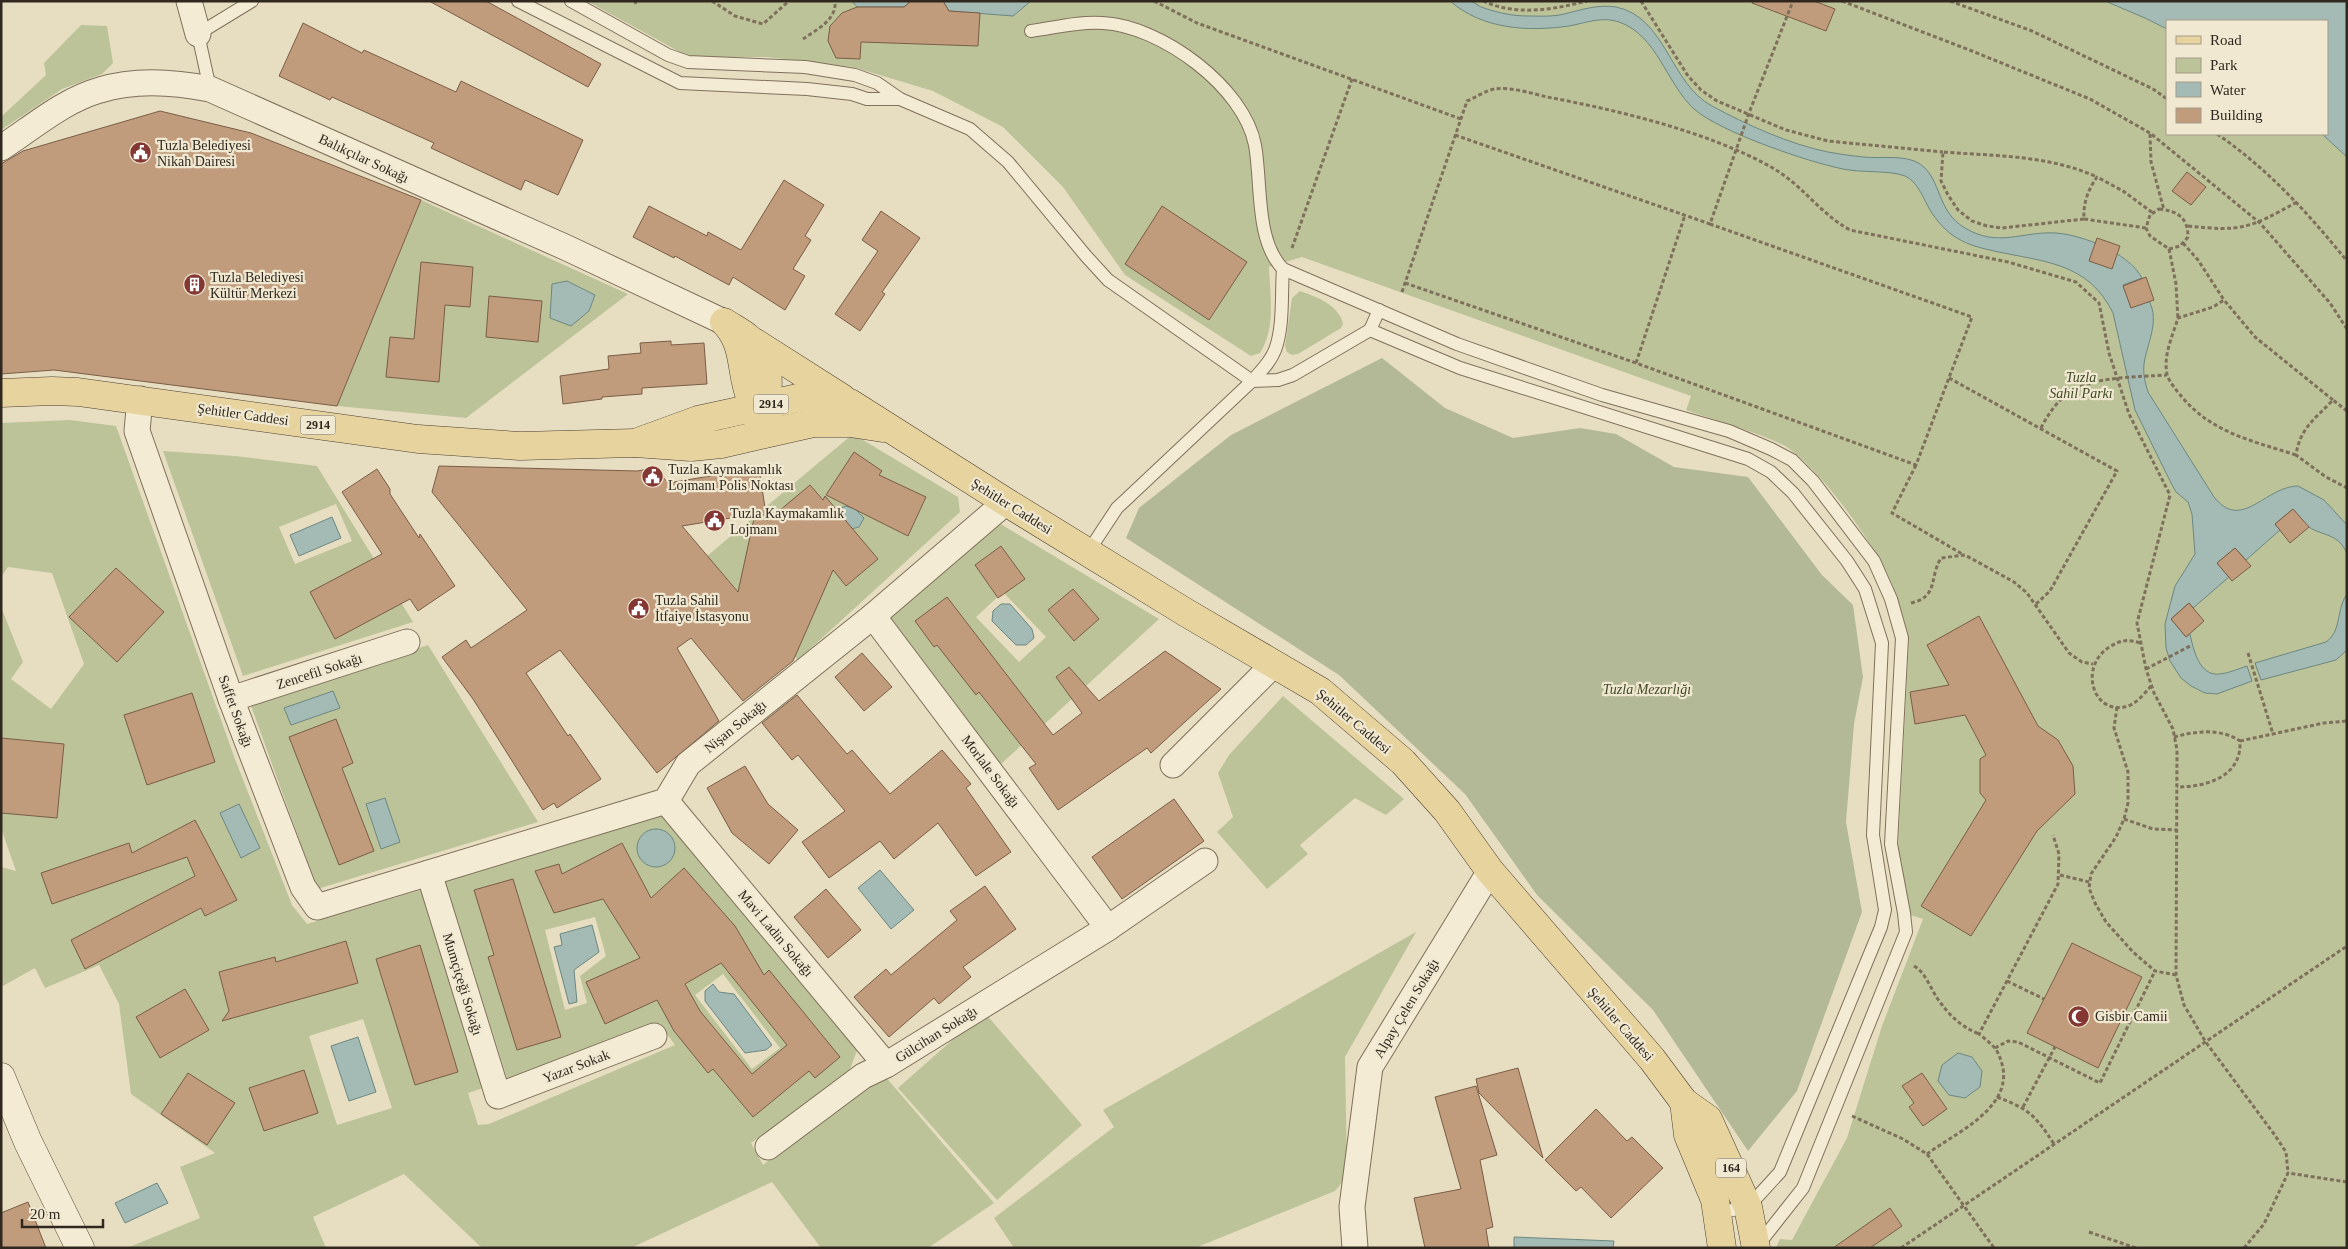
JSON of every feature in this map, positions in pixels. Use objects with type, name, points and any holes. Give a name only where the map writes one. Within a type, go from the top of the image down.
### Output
[{"type":"main road","points":[[724,322],[850,403]]},
{"type":"main road","points":[[724,322],[734,334],[739,347],[744,382],[760,409],[779,427],[792,428]]},
{"type":"main road","points":[[698,420],[713,412],[721,405],[726,396],[735,362],[735,350],[733,339],[724,322]]},
{"type":"main road","points":[[721,444],[747,432],[760,409],[768,383],[766,364],[760,351],[748,338]]},
{"type":"main road","name":"Şehitler Caddesi","points":[[1,393],[78,392],[140,399],[418,439],[528,446],[635,442],[676,447],[721,444],[813,423],[850,423],[884,428],[902,436]]},
{"type":"main road","name":"Şehitler Caddesi","points":[[635,442],[698,420],[760,409],[815,396],[850,403],[1006,502],[1320,691],[1403,762],[1447,811],[1490,871],[1652,1059],[1684,1102]]},
{"type":"main road","name":"164","points":[[1684,1102],[1708,1118],[1748,1207],[1756,1248]]},
{"type":"main road","name":"164","points":[[1684,1102],[1688,1135],[1715,1200],[1722,1248]]},
{"type":"street","points":[[189,1],[198,34]]},
{"type":"street","name":"Balıkçılar Sokağı","points":[[1,148],[60,108],[100,90],[137,83],[185,84],[210,89],[567,248],[724,322]]},
{"type":"street","name":"Saffet Sokağı","points":[[140,399],[137,430],[231,699],[303,887],[317,907],[428,873]]},
{"type":"street","name":"Nişan Sokağı","points":[[666,801],[688,764],[873,616],[1006,502]]},
{"type":"street","name":"Morlale Sokağı","points":[[873,616],[1108,928]]},
{"type":"street","name":"Zencefil Sokağı","points":[[231,699],[407,642]]},
{"type":"street","points":[[1173,765],[1274,664]]},
{"type":"street","points":[[428,873],[666,801]]},
{"type":"street","name":"Mavi Ladin Sokağı","points":[[666,801],[886,1065]]},
{"type":"street","name":"Gülcihan Sokağı","points":[[768,1147],[863,1076],[886,1065],[1108,928],[1205,861]]},
{"type":"street","name":"Alpay Çelen Sokağı","points":[[1355,1248],[1352,1207],[1370,1067],[1490,871]]},
{"type":"street","name":"Mumçiçeği Sokağı","points":[[428,873],[498,1096]]},
{"type":"street","name":"Yazar Sokak","points":[[498,1096],[654,1036]]},
{"type":"street","points":[[1,1077],[28,1142],[80,1248]]},
{"type":"lane","points":[[210,89],[198,34],[252,1]]},
{"type":"lane","points":[[518,1],[680,83],[807,89],[852,94],[867,99],[900,99]]},
{"type":"lane","points":[[571,1],[668,54],[688,62],[805,67],[855,76],[877,83],[900,99],[970,129],[990,144],[1008,162],[1108,280],[1252,381],[1278,380],[1293,375],[1370,330],[1379,310]]},
{"type":"lane","points":[[1031,31],[1088,23],[1116,24],[1158,40],[1206,71],[1233,100],[1251,130],[1268,249],[1283,269],[1457,344],[1602,395],[1729,431],[1771,449],[1792,460],[1813,481],[1874,561],[1891,599],[1902,638],[1891,844],[1906,932],[1803,1188],[1756,1248]]},
{"type":"lane","points":[[1088,552],[1117,508],[1266,367],[1275,351],[1280,331],[1283,269]]},
{"type":"lane","points":[[1370,330],[1460,368],[1748,459],[1771,472],[1793,493],[1847,561],[1865,589],[1882,643],[1873,834],[1885,910],[1881,927],[1780,1172],[1748,1207],[1717,1213]]},
{"type":"path","points":[[712,1],[736,16],[763,24],[789,1]]},
{"type":"path","points":[[803,39],[825,24],[833,15],[835,1]]},
{"type":"path","points":[[1154,1],[1197,24],[1461,118]]},
{"type":"path","points":[[1482,1],[1493,6],[1526,10],[1558,9],[1587,1]]},
{"type":"path","points":[[1641,1],[1688,76],[1701,90],[1729,107],[1749,113],[1786,130],[1828,141],[2030,159],[2069,166],[2097,177],[2123,191],[2153,213]]},
{"type":"path","points":[[1710,224],[1749,113],[1793,1]]},
{"type":"path","points":[[1842,1],[2090,99],[2150,133],[2260,222],[2330,303],[2347,329]]},
{"type":"path","points":[[1950,1],[2032,31],[2153,89],[2166,98]]},
{"type":"path","points":[[1292,248],[1352,79]]},
{"type":"path","points":[[1402,292],[1467,101],[1494,89],[1518,91],[1641,118],[1736,151],[1770,166],[1796,183],[1832,220],[1850,230],[2008,262],[2076,282],[2099,303],[2109,353],[2129,414],[2170,495],[2137,622],[2140,643],[2151,686],[2173,729],[2177,750],[2176,976],[2184,1006],[2205,1042],[2286,1152],[2288,1173],[2264,1224],[2244,1248]]},
{"type":"path","points":[[2150,133],[2150,162],[2164,210]]},
{"type":"path","points":[[1455,135],[1972,317],[1916,465],[1892,514],[2014,582],[2036,604],[2069,653],[2082,662],[2093,664]]},
{"type":"path","points":[[2218,135],[2237,148],[2297,202],[2347,261]]},
{"type":"path","points":[[1942,152],[1941,181],[1958,210],[1972,221],[2002,228],[2084,219],[2146,228]]},
{"type":"path","points":[[2084,219],[2083,207],[2097,177]]},
{"type":"path","points":[[2188,226],[2224,230],[2243,228],[2260,222],[2297,202]]},
{"type":"path","points":[[2169,249],[2180,246],[2188,237],[2188,226],[2181,215],[2170,209],[2159,209],[2150,215],[2146,228],[2150,236],[2169,249],[2176,284],[2178,320],[2167,356],[2167,375],[2176,390],[2200,417],[2220,429],[2241,438],[2296,455],[2317,472],[2347,488]]},
{"type":"path","points":[[1636,362],[1685,216]]},
{"type":"path","points":[[2183,243],[2198,260],[2224,300],[2255,337],[2347,411]]},
{"type":"path","points":[[1405,283],[1636,362],[1916,465]]},
{"type":"path","points":[[2178,320],[2178,318],[2213,306],[2224,300]]},
{"type":"path","points":[[2040,429],[2050,412],[2067,394],[2090,384],[2118,379],[2167,375]]},
{"type":"path","points":[[1949,378],[2117,471],[2050,591],[2036,604]]},
{"type":"path","points":[[2296,455],[2298,440],[2307,426],[2333,400]]},
{"type":"path","points":[[1910,603],[1921,601],[1931,590],[1935,567],[1940,558],[1965,556]]},
{"type":"path","points":[[2140,643],[2131,640],[2120,641],[2104,650],[2093,664],[2090,680],[2095,693],[2105,702],[2117,707],[2129,706],[2151,686]]},
{"type":"path","points":[[2146,669],[2192,645]]},
{"type":"path","points":[[2248,653],[2273,734]]},
{"type":"path","points":[[2117,707],[2114,728],[2128,772],[2128,802],[2124,819],[2116,837],[2091,874],[2088,888],[2106,922],[2133,952],[2155,971],[2176,976]]},
{"type":"path","points":[[2174,736],[2188,733],[2216,732],[2231,736],[2240,741],[2324,723],[2347,722]]},
{"type":"path","points":[[2177,787],[2199,786],[2218,780],[2236,761],[2240,751],[2240,741]]},
{"type":"path","points":[[2124,819],[2153,829],[2177,830]]},
{"type":"path","points":[[1979,1034],[2058,884],[2060,875],[2059,854],[2053,835]]},
{"type":"path","points":[[2060,875],[2089,882]]},
{"type":"path","points":[[1901,1248],[2347,946]]},
{"type":"path","points":[[1896,956],[1917,968],[1950,1015],[1963,1027],[1979,1034],[1995,1048],[2001,1058],[2004,1074],[2002,1089],[1993,1105],[1927,1154]]},
{"type":"path","points":[[1995,1048],[2008,1041],[2018,1042],[2100,1083],[2155,971]]},
{"type":"path","points":[[2007,981],[2044,999]]},
{"type":"path","points":[[2023,1107],[2055,1047]]},
{"type":"path","points":[[1997,1097],[2023,1107],[2033,1114],[2054,1144]]},
{"type":"path","points":[[1835,1110],[1874,1125],[1903,1139],[1927,1154],[1994,1248]]},
{"type":"path","points":[[2288,1173],[2347,1182]]},
{"type":"path","points":[[2089,1232],[2136,1248]]},
{"type":"green space","name":"Tuzla Sahil Parkı","points":[[587,1],[2105,1],[2166,28],[2166,135],[2323,135],[2347,157],[2347,1248],[1776,1248],[1780,1239],[1792,1240],[1847,1138],[1882,1026],[1923,919],[1910,915],[1898,848],[1909,639],[1897,598],[1885,569],[1845,508],[1812,469],[1797,454],[1783,445],[1686,410],[1691,396],[1302,257],[1269,267],[1271,312],[1268,333],[1260,353],[1251,356],[1125,275],[1063,187],[1003,127],[933,91],[853,67],[767,57],[689,57]]},
{"type":"green space","points":[[81,25],[107,26],[113,63],[102,74],[62,89],[1,130],[1,117],[46,75],[44,63]]},
{"type":"green space","points":[[421,200],[628,294],[466,418],[337,406]]},
{"type":"green space","points":[[1300,291],[1320,299],[1332,307],[1341,317],[1343,324],[1341,328],[1298,354],[1292,355],[1287,352],[1285,346],[1292,298]]},
{"type":"green space","name":"Tuzla Mezarlığı","points":[[1382,358],[1445,408],[1513,438],[1580,428],[1616,434],[1674,467],[1748,477],[1822,575],[1853,605],[1863,677],[1854,724],[1846,822],[1862,912],[1797,1091],[1748,1151],[1653,1010],[1537,895],[1465,794],[1339,675],[1126,538],[1139,508],[1231,435]]},
{"type":"green space","points":[[70,420],[116,426],[235,759],[292,905],[307,924],[424,889],[483,1088],[468,1093],[478,1125],[489,1124],[675,1045],[660,1024],[509,1084],[444,879],[662,812],[858,1048],[848,1074],[751,1143],[763,1165],[869,1079],[884,1075],[994,1203],[928,1248],[821,1248],[772,1182],[631,1248],[482,1248],[404,1174],[313,1217],[326,1248],[127,1248],[200,1218],[180,1167],[215,1153],[131,1094],[119,1004],[99,965],[45,988],[35,968],[1,987],[1,867],[16,871],[1,828],[1,607],[23,662],[11,679],[51,709],[84,664],[52,573],[8,567],[1,577],[1,423]],"holes":[[[595,917],[606,956],[580,976],[587,1003],[565,1010],[545,930]],[[723,974],[780,1048],[752,1069],[695,995]],[[363,1019],[392,1108],[337,1125],[309,1036]]]},
{"type":"green space","points":[[853,434],[958,497],[960,512],[798,660],[707,556]]},
{"type":"green space","points":[[163,451],[235,456],[317,466],[413,622],[243,676]],"holes":[[[336,504],[352,541],[295,564],[279,527]]]},
{"type":"green space","points":[[994,520],[1159,619],[1001,764],[884,614]],"holes":[[[1003,592],[1046,637],[1019,662],[976,617]]]},
{"type":"green space","points":[[428,645],[538,822],[317,889],[250,703]]},
{"type":"green space","points":[[1283,696],[1404,799],[1386,815],[1355,798],[1300,845],[1308,854],[1267,889],[1217,832],[1233,817],[1218,773],[1229,755]]},
{"type":"green space","points":[[1416,932],[1345,1057],[1347,1176],[1335,1191],[1195,1248],[1014,1248],[994,1218],[1114,1127],[1103,1110]]},
{"type":"green space","points":[[984,1012],[1082,1125],[997,1200],[898,1088]]},
{"type":"water","points":[[852,1],[911,1],[904,7],[857,7]]},
{"type":"water","points":[[943,1],[1031,1],[1013,16],[949,11]]},
{"type":"water","points":[[1450,1],[1470,1],[1495,11],[1522,16],[1555,16],[1603,6],[1616,7],[1633,13],[1657,37],[1686,83],[1698,96],[1712,106],[1739,120],[1783,139],[1813,149],[1850,156],[1900,158],[1914,161],[1927,170],[1949,213],[1965,228],[1977,234],[1999,238],[2044,233],[2067,234],[2092,242],[2116,253],[2136,269],[2142,278],[2123,285],[2131,307],[2149,301],[2152,309],[2152,332],[2144,368],[2144,378],[2148,392],[2214,497],[2224,507],[2234,510],[2244,509],[2274,493],[2298,486],[2324,500],[2347,525],[2347,554],[2340,542],[2307,526],[2293,509],[2275,524],[2280,530],[2246,560],[2235,548],[2217,563],[2229,577],[2193,608],[2189,603],[2171,619],[2186,637],[2190,634],[2198,660],[2207,671],[2213,674],[2220,674],[2247,666],[2252,681],[2217,694],[2205,693],[2191,686],[2181,678],[2170,661],[2166,648],[2165,624],[2175,586],[2195,554],[2192,514],[2188,502],[2176,492],[2171,483],[2135,410],[2113,313],[2103,296],[2091,283],[2063,267],[1984,249],[1961,240],[1942,226],[1930,210],[1917,186],[1905,176],[1892,173],[1843,169],[1809,160],[1765,145],[1706,118],[1684,98],[1643,37],[1632,28],[1619,22],[1600,20],[1553,28],[1521,28],[1491,23],[1476,18]]},
{"type":"water","points":[[2105,1],[2347,1],[2347,157],[2323,135],[2328,135],[2328,20],[2166,20],[2166,28]]},
{"type":"water","points":[[567,281],[595,295],[589,311],[571,326],[550,318],[552,284]]},
{"type":"water","points":[[846,506],[855,509],[864,518],[859,527],[798,543],[838,509]]},
{"type":"water","points":[[332,517],[341,538],[299,556],[290,535]]},
{"type":"water","points":[[2347,594],[2347,650],[2336,660],[2261,680],[2255,663],[2326,642],[2331,637],[2337,626],[2341,606]]},
{"type":"water","points":[[1001,604],[1010,604],[1032,629],[1034,638],[1026,645],[1016,645],[992,621],[993,611]]},
{"type":"water","points":[[333,691],[340,708],[291,725],[284,708]]},
{"type":"water","points":[[385,798],[400,842],[381,849],[366,804]]},
{"type":"water","points":[[239,804],[260,848],[241,858],[220,813]]},
{"type":"water","points":[[656,829],[670,834],[675,848],[670,862],[656,867],[642,862],[637,848],[642,834]]},
{"type":"water","points":[[880,870],[914,910],[891,929],[858,888]]},
{"type":"water","points":[[592,925],[599,952],[574,970],[577,1002],[569,1004],[554,947],[562,945],[560,934]]},
{"type":"water","points":[[713,984],[719,992],[734,994],[772,1045],[766,1050],[745,1053],[705,1001],[705,991]]},
{"type":"water","points":[[358,1037],[376,1092],[349,1101],[331,1046]]},
{"type":"water","points":[[1958,1053],[1972,1057],[1982,1071],[1980,1087],[1965,1098],[1949,1095],[1938,1081],[1942,1065]]},
{"type":"water","points":[[157,1183],[168,1203],[125,1223],[115,1203]]},
{"type":"water","points":[[1514,1237],[1614,1241],[1613,1248],[1514,1248]]},
{"type":"building","points":[[429,1],[486,1],[601,64],[588,87]]},
{"type":"building","points":[[911,1],[943,1],[949,11],[980,13],[978,46],[861,42],[860,59],[836,58],[828,41],[830,26],[842,13],[857,7],[904,7]]},
{"type":"building","points":[[1753,1],[1814,1],[1835,9],[1826,31],[1752,3]]},
{"type":"building","points":[[303,23],[362,53],[364,50],[456,92],[461,81],[583,140],[558,195],[525,180],[521,190],[431,148],[434,143],[332,97],[330,100],[279,76]]},
{"type":"building","name":"Tuzla Belediyesi Kültür Merkezi","points":[[160,111],[251,133],[421,200],[337,406],[54,370],[1,374],[1,164],[23,151]]},
{"type":"building","points":[[2187,172],[2206,187],[2191,205],[2172,191]]},
{"type":"building","points":[[784,180],[824,205],[805,236],[811,240],[793,269],[805,276],[785,310],[733,277],[729,285],[675,256],[674,258],[633,237],[649,206],[707,236],[708,232],[741,250]]},
{"type":"building","points":[[1162,206],[1247,262],[1209,320],[1125,264]]},
{"type":"building","points":[[881,211],[920,238],[882,292],[885,294],[860,331],[835,314],[878,251],[862,240]]},
{"type":"building","points":[[2097,238],[2120,246],[2112,269],[2089,261]]},
{"type":"building","points":[[421,262],[473,267],[470,307],[445,305],[439,382],[386,377],[390,337],[414,339]]},
{"type":"building","points":[[2146,277],[2154,300],[2131,308],[2123,286]]},
{"type":"building","points":[[489,296],[542,301],[538,342],[486,337]]},
{"type":"building","points":[[671,341],[671,345],[704,343],[707,384],[642,388],[642,394],[602,397],[602,399],[563,404],[560,376],[609,369],[608,356],[641,353],[640,343]]},
{"type":"building","points":[[854,452],[882,471],[879,475],[926,497],[908,536],[826,495]]},
{"type":"building","name":"Tuzla Sahil İtfaiye İstasyonu","points":[[439,466],[637,471],[655,468],[668,483],[759,468],[767,521],[810,485],[823,500],[825,496],[878,559],[846,586],[833,570],[793,661],[743,701],[691,638],[677,648],[719,721],[657,773],[560,650],[526,673],[568,736],[570,734],[601,779],[557,808],[554,803],[543,810],[473,699],[442,657],[466,640],[471,648],[527,610],[432,492]],"holes":[[[755,514],[738,592],[682,526]]]},
{"type":"building","points":[[377,469],[390,489],[390,494],[419,538],[420,534],[455,586],[418,611],[410,599],[335,639],[310,592],[382,554],[342,492]]},
{"type":"building","points":[[2293,509],[2309,527],[2290,543],[2275,524]]},
{"type":"building","points":[[1001,546],[1025,579],[998,598],[975,565]]},
{"type":"building","points":[[2235,548],[2251,566],[2232,581],[2217,563]]},
{"type":"building","points":[[116,568],[164,612],[117,662],[69,617]]},
{"type":"building","points":[[1073,589],[1099,619],[1074,641],[1048,610]]},
{"type":"building","points":[[947,597],[1053,735],[1082,713],[1056,677],[1069,667],[1099,701],[1165,651],[1221,689],[1151,753],[1147,748],[1058,810],[1029,768],[1036,764],[979,692],[976,695],[937,645],[934,647],[915,621]]},
{"type":"building","points":[[2189,603],[2204,621],[2186,637],[2171,619]]},
{"type":"building","points":[[1979,616],[2038,726],[2058,740],[2073,766],[2075,794],[2037,831],[1971,936],[1921,906],[1986,800],[1980,793],[1980,759],[1986,755],[1965,715],[1915,724],[1910,692],[1949,685],[1927,645]]},
{"type":"building","points":[[862,653],[892,687],[864,711],[835,677]]},
{"type":"building","points":[[192,693],[215,762],[147,785],[124,715]]},
{"type":"building","points":[[797,695],[847,754],[852,750],[890,794],[942,750],[971,784],[966,788],[1011,852],[976,876],[938,823],[894,859],[880,841],[829,878],[802,842],[845,811],[798,755],[792,760],[762,723]]},
{"type":"building","points":[[336,719],[353,763],[342,768],[374,851],[339,865],[289,737]]},
{"type":"building","points":[[1,738],[64,744],[57,818],[1,813]]},
{"type":"building","points":[[745,766],[768,804],[798,830],[769,864],[732,833],[707,788]]},
{"type":"building","points":[[1174,799],[1204,841],[1122,899],[1092,857]]},
{"type":"building","points":[[195,820],[237,900],[205,916],[201,908],[85,969],[71,940],[195,876],[187,857],[52,904],[41,873],[129,843],[132,853]]},
{"type":"building","points":[[622,843],[651,898],[684,868],[735,926],[764,975],[769,970],[840,1057],[815,1078],[809,1071],[753,1117],[713,1069],[708,1073],[674,1031],[657,1000],[605,1024],[586,982],[640,958],[603,899],[554,913],[535,871],[559,864],[562,874]],"holes":[[[721,963],[787,1045],[752,1074],[700,1011],[685,984]]]},
{"type":"building","points":[[513,879],[561,1037],[517,1050],[488,957],[494,955],[474,890]]},
{"type":"building","points":[[985,886],[1016,929],[963,967],[971,977],[939,1004],[934,998],[889,1037],[854,997],[886,969],[891,975],[957,920],[950,911]]},
{"type":"building","points":[[826,889],[861,930],[828,958],[794,917]]},
{"type":"building","points":[[346,941],[358,983],[222,1021],[229,1011],[219,972],[275,957],[276,962]]},
{"type":"building","name":"Gisbir Camii","points":[[2072,943],[2142,977],[2098,1068],[2027,1033]]},
{"type":"building","points":[[420,945],[458,1072],[415,1085],[376,959]]},
{"type":"building","points":[[185,989],[209,1030],[160,1058],[136,1017]]},
{"type":"building","points":[[1518,1068],[1543,1158],[1479,1093],[1476,1079]]},
{"type":"building","points":[[304,1070],[318,1113],[264,1131],[249,1088]]},
{"type":"building","points":[[188,1073],[235,1103],[207,1145],[161,1114]]},
{"type":"building","points":[[1922,1073],[1947,1109],[1923,1126],[1909,1107],[1914,1103],[1902,1086]]},
{"type":"building","points":[[1476,1086],[1497,1155],[1480,1160],[1493,1227],[1486,1229],[1489,1248],[1425,1248],[1414,1198],[1461,1189],[1435,1097]]},
{"type":"building","points":[[1596,1109],[1627,1141],[1632,1137],[1663,1168],[1611,1218],[1581,1187],[1576,1191],[1545,1160]]},
{"type":"building","points":[[28,1202],[46,1248],[1,1248],[1,1213]]},
{"type":"building","points":[[1890,1208],[1902,1226],[1870,1248],[1833,1248]]},
{"type":"place","name":"Tuzla Belediyesi Nikah Dairesi","points":[[141,153]]},
{"type":"place","name":"Tuzla Belediyesi Kültür Merkezi","points":[[194,285]]},
{"type":"place","name":"Tuzla Kaymakamlık Lojmanı Polis Noktası","points":[[652,477]]},
{"type":"place","name":"Tuzla Kaymakamlık Lojmanı","points":[[714,521]]},
{"type":"place","name":"Tuzla Sahil İtfaiye İstasyonu","points":[[639,608]]},
{"type":"place","name":"Gisbir Camii","points":[[2079,1016]]}]
